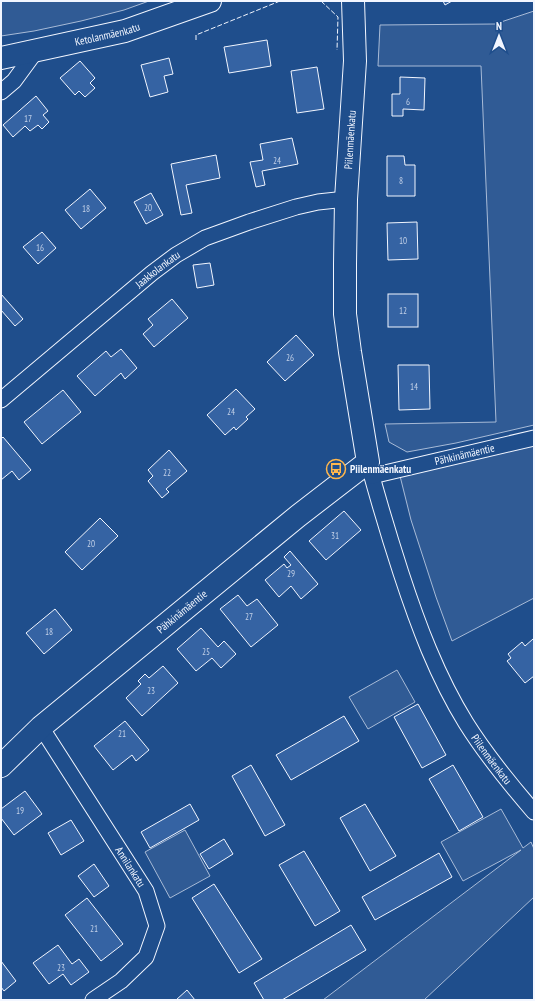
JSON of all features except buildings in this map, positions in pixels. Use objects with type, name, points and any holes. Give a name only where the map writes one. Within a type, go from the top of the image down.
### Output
[{"type":"street","name":"Ketolanmäenkatu","points":[[1,58],[125,31],[210,1]]},
{"type":"street","name":"Piilenmäenkatu","points":[[353,1],[355,61],[346,199],[344,264],[346,314],[351,360],[370,469],[407,590],[433,661],[466,722],[487,755],[534,812]]},
{"type":"street","points":[[1,92],[14,81],[36,51]]},
{"type":"street","name":"Jaakkolankatu","points":[[1,400],[152,273],[176,255],[205,238],[296,207],[318,202],[346,199]]},
{"type":"street","name":"Pähkinämäentie","points":[[1,766],[42,727],[292,521],[370,469],[534,438]]},
{"type":"street","name":"Annilankatu","points":[[42,727],[146,892],[157,926],[146,957],[121,981],[93,1000]]},
{"type":"shaded area","points":[[1,1],[149,1],[124,10],[81,21],[1,36]]},
{"type":"shaded area","points":[[534,11],[534,425],[456,443],[407,452],[389,442],[385,424],[496,422],[481,66],[378,66],[380,25],[495,24]]},
{"type":"shaded area","points":[[534,444],[534,598],[452,641],[411,520],[400,476]]},
{"type":"shaded area","points":[[397,670],[415,702],[368,729],[349,697]]},
{"type":"shaded area","points":[[501,809],[523,848],[531,842],[534,849],[534,897],[424,1000],[323,1000],[521,850],[463,881],[441,842]]},
{"type":"shaded area","points":[[185,830],[210,876],[170,898],[145,852]]},
{"type":"fence","points":[[196,40],[196,35],[280,1]]},
{"type":"fence","points":[[321,1],[338,17],[337,50]]},
{"type":"place","name":"Piilenmäenkatu","points":[[336,469]]}]
